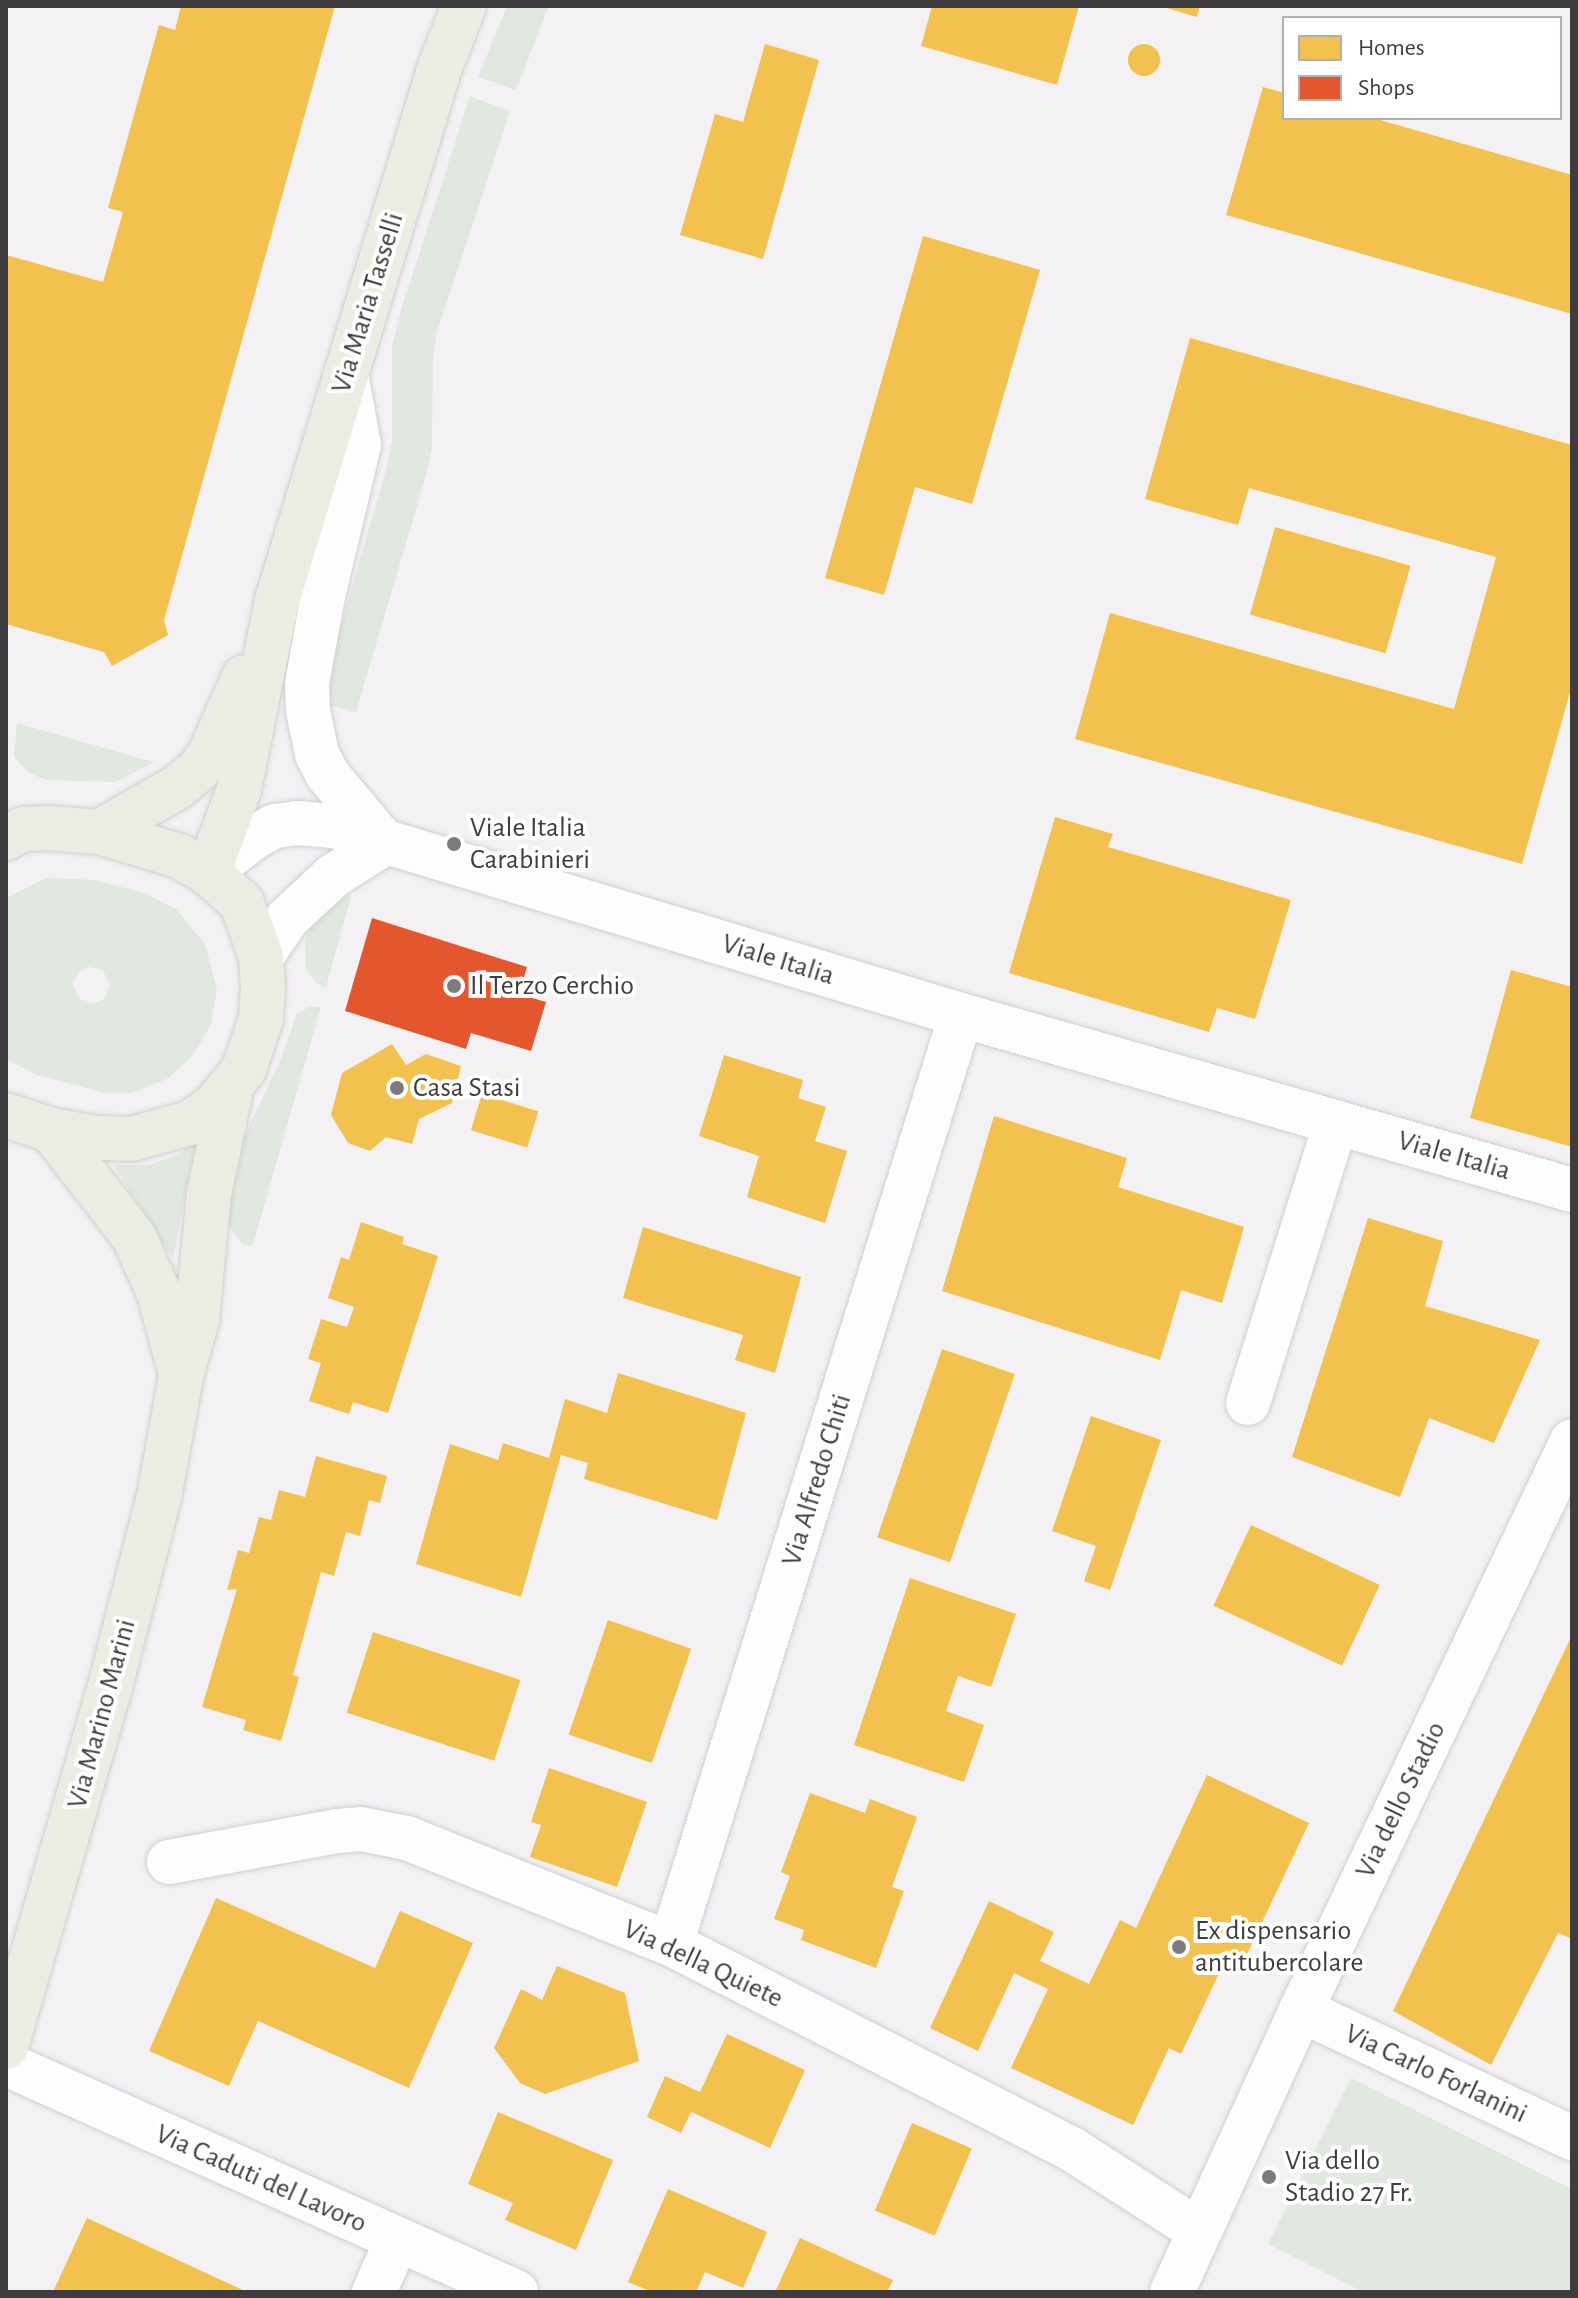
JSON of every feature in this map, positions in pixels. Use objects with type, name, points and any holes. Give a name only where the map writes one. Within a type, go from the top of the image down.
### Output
[{"type":"main road","name":"Via Maria Tasselli","points":[[208,873],[239,789],[277,601],[440,67],[464,6]]},
{"type":"main road","name":"Via Maria Tasselli","points":[[99,832],[176,788],[198,770],[210,754],[277,601]]},
{"type":"main road","points":[[6,1115],[51,1130],[96,1138],[131,1139],[190,1123],[231,1090],[254,1047],[261,1019],[261,957],[242,903],[208,873],[179,856],[99,832],[12,830]]},
{"type":"main road","name":"Via Marino Marini","points":[[6,2047],[138,1583],[164,1471],[181,1376],[197,1320],[209,1194],[231,1090]]},
{"type":"main road","name":"Via Marino Marini","points":[[51,1130],[134,1237],[159,1293],[181,1376]]},
{"type":"street","points":[[261,957],[287,919],[333,876],[385,843],[327,774],[317,754],[308,710],[307,683],[323,596],[359,445],[346,374]]},
{"type":"street","name":"Viale Italia","points":[[208,873],[253,838],[275,826],[316,824],[961,1015],[1572,1190]]},
{"type":"street","name":"Via Alfredo Chiti","points":[[671,1944],[961,1015]]},
{"type":"street","points":[[1248,1403],[1336,1123]]},
{"type":"street","name":"Via dello Stadio","points":[[1172,2292],[1301,2010],[1572,1441]]},
{"type":"street","name":"Via della Quiete","points":[[169,1862],[338,1831],[388,1833],[671,1944],[1073,2150],[1199,2231]]},
{"type":"street","name":"Via Carlo Forlanini","points":[[1301,2010],[1572,2138]]},
{"type":"street","name":"Via Caduti del Lavoro","points":[[6,2064],[516,2292]]},
{"type":"street","points":[[374,2292],[397,2240]]},
{"type":"shaded area","points":[[507,6],[549,6],[516,90],[478,77]]},
{"type":"shaded area","points":[[470,96],[510,111],[437,332],[433,354],[432,448],[356,712],[329,705],[333,652],[392,440],[392,347],[399,316]]},
{"type":"shaded area","points":[[17,723],[154,762],[116,782],[45,780],[28,772],[14,757]]},
{"type":"shaded area","points":[[46,878],[95,880],[147,894],[176,909],[205,944],[217,989],[211,1024],[194,1054],[169,1078],[132,1093],[109,1094],[37,1075],[6,1059],[6,898]],"holes":[[[89,967],[103,970],[110,987],[103,1000],[94,1003],[80,999],[73,984],[79,972]]]},
{"type":"shaded area","points":[[351,897],[326,987],[317,984],[305,967],[305,940],[313,920],[335,898]]},
{"type":"shaded area","points":[[309,1007],[321,1007],[253,1245],[243,1245],[226,1223],[240,1146],[282,1056],[297,1013]]},
{"type":"shaded area","points":[[199,1141],[173,1259],[113,1165],[149,1165],[177,1155]]},
{"type":"shaded area","points":[[1351,2078],[1572,2189],[1572,2292],[1363,2292],[1268,2244]]},
{"type":"building: Homes","points":[[181,6],[335,6],[164,620],[168,635],[112,666],[104,652],[6,624],[6,255],[103,282],[123,212],[108,208],[159,25],[175,30]]},
{"type":"building: Homes","points":[[932,6],[1079,6],[1057,85],[921,46]]},
{"type":"building: Homes","points":[[1160,6],[1200,6],[1197,17]]},
{"type":"building: Homes","points":[[765,44],[819,60],[763,259],[680,235],[715,114],[743,122]]},
{"type":"building: Homes","points":[[1144,44],[1155,49],[1160,60],[1155,71],[1144,76],[1133,71],[1128,60],[1133,49]]},
{"type":"building: Homes","points":[[1263,87],[1282,92],[1282,120],[1380,120],[1572,175],[1572,314],[1226,215]]},
{"type":"building: Homes","points":[[923,236],[1040,270],[972,504],[915,487],[884,595],[825,578]]},
{"type":"building: Homes","points":[[1190,338],[1572,445],[1572,685],[1522,864],[1075,739],[1110,613],[1454,709],[1496,557],[1249,488],[1238,525],[1145,499]]},
{"type":"building: Homes","points":[[1275,527],[1411,566],[1385,653],[1250,614]]},
{"type":"building: Homes","points":[[1055,817],[1113,834],[1108,847],[1291,900],[1255,1019],[1217,1008],[1209,1032],[1009,973]]},
{"type":"building: Homes","points":[[1511,970],[1572,987],[1572,1147],[1470,1118]]},
{"type":"building: Homes","name":"Casa Stasi","points":[[392,1044],[406,1065],[426,1054],[461,1066],[452,1103],[419,1119],[412,1144],[386,1137],[370,1151],[348,1143],[331,1115],[342,1073]]},
{"type":"building: Homes","points":[[724,1055],[803,1080],[798,1098],[826,1107],[815,1141],[847,1151],[825,1223],[747,1197],[759,1156],[699,1136]]},
{"type":"building: Homes","points":[[482,1094],[538,1111],[527,1148],[471,1130]]},
{"type":"building: Homes","points":[[994,1116],[1127,1158],[1118,1187],[1244,1227],[1222,1303],[1181,1290],[1160,1360],[942,1291]]},
{"type":"building: Homes","points":[[1368,1218],[1443,1241],[1425,1306],[1540,1340],[1494,1443],[1429,1418],[1400,1497],[1292,1457]]},
{"type":"building: Homes","points":[[361,1222],[404,1237],[402,1244],[438,1256],[388,1413],[353,1402],[349,1414],[309,1401],[321,1363],[308,1359],[321,1319],[347,1327],[354,1307],[328,1298],[341,1257],[349,1260]]},
{"type":"building: Homes","points":[[643,1227],[801,1277],[775,1373],[735,1360],[743,1335],[623,1298]]},
{"type":"building: Homes","points":[[942,1349],[1015,1374],[950,1562],[877,1537]]},
{"type":"building: Homes","points":[[618,1373],[746,1413],[717,1520],[584,1479],[588,1463],[561,1455],[521,1597],[416,1564],[450,1444],[498,1460],[503,1443],[549,1458],[565,1399],[607,1413]]},
{"type":"building: Homes","points":[[1091,1416],[1161,1440],[1110,1590],[1084,1581],[1096,1546],[1052,1531]]},
{"type":"building: Homes","points":[[316,1456],[387,1476],[380,1503],[369,1500],[360,1536],[346,1532],[334,1576],[321,1572],[293,1675],[299,1677],[281,1741],[243,1730],[246,1720],[202,1707],[237,1589],[227,1590],[238,1550],[249,1553],[259,1517],[271,1520],[279,1490],[305,1497]]},
{"type":"building: Homes","points":[[1251,1525],[1380,1585],[1342,1666],[1213,1606]]},
{"type":"building: Homes","points":[[910,1578],[1016,1614],[991,1687],[958,1676],[946,1711],[984,1725],[964,1782],[854,1745]]},
{"type":"building: Homes","points":[[608,1620],[691,1649],[652,1763],[569,1734]]},
{"type":"building: Homes","points":[[373,1632],[520,1680],[494,1761],[347,1713]]},
{"type":"building: Homes","points":[[1572,1635],[1572,1939],[1558,1933],[1491,2065],[1393,2011]]},
{"type":"building: Homes","points":[[549,1768],[647,1802],[617,1887],[530,1857],[541,1825],[531,1822]]},
{"type":"building: Homes","name":"Ex dispensario antitubercolare","points":[[1207,1775],[1309,1823],[1239,1971],[1224,1963],[1181,2054],[1169,2048],[1133,2125],[1011,2068],[1048,1989],[1014,1973],[978,2051],[930,2028],[989,1901],[1054,1932],[1040,1961],[1089,1984],[1120,1920],[1136,1928]]},
{"type":"building: Homes","points":[[810,1793],[865,1813],[870,1799],[917,1817],[892,1887],[904,1891],[876,1968],[801,1940],[804,1930],[774,1919],[790,1876],[781,1872]]},
{"type":"building: Homes","points":[[216,1898],[375,1968],[400,1911],[473,1943],[409,2088],[258,2021],[229,2086],[149,2051]]},
{"type":"building: Homes","points":[[557,1966],[625,1993],[639,2061],[545,2094],[520,2083],[494,2048],[521,1989],[542,2000]]},
{"type":"building: Homes","points":[[727,2034],[805,2070],[770,2148],[691,2112],[681,2133],[647,2117],[665,2076],[700,2092]]},
{"type":"building: Homes","points":[[498,2112],[613,2160],[576,2250],[505,2220],[513,2203],[468,2184]]},
{"type":"building: Homes","points":[[912,2123],[972,2148],[935,2236],[875,2210]]},
{"type":"building: Homes","points":[[668,2189],[767,2232],[743,2288],[705,2272],[696,2292],[652,2292],[628,2282]]},
{"type":"building: Homes","points":[[87,2218],[247,2292],[53,2292]]},
{"type":"building: Homes","points":[[800,2238],[893,2280],[887,2292],[775,2292]]},
{"type":"building: Shops","points":[[372,918],[527,967],[519,994],[546,1002],[531,1051],[471,1033],[466,1049],[345,1011]]},
{"type":"place","name":"Viale Italia Carabinieri","points":[[454,844]]},
{"type":"place","name":"Il Terzo Cerchio","points":[[454,986]]},
{"type":"place","name":"Casa Stasi","points":[[397,1088]]},
{"type":"place","name":"Ex dispensario antitubercolare","points":[[1179,1947]]},
{"type":"place","name":"Via dello Stadio 27 Fr.","points":[[1269,2177]]}]
